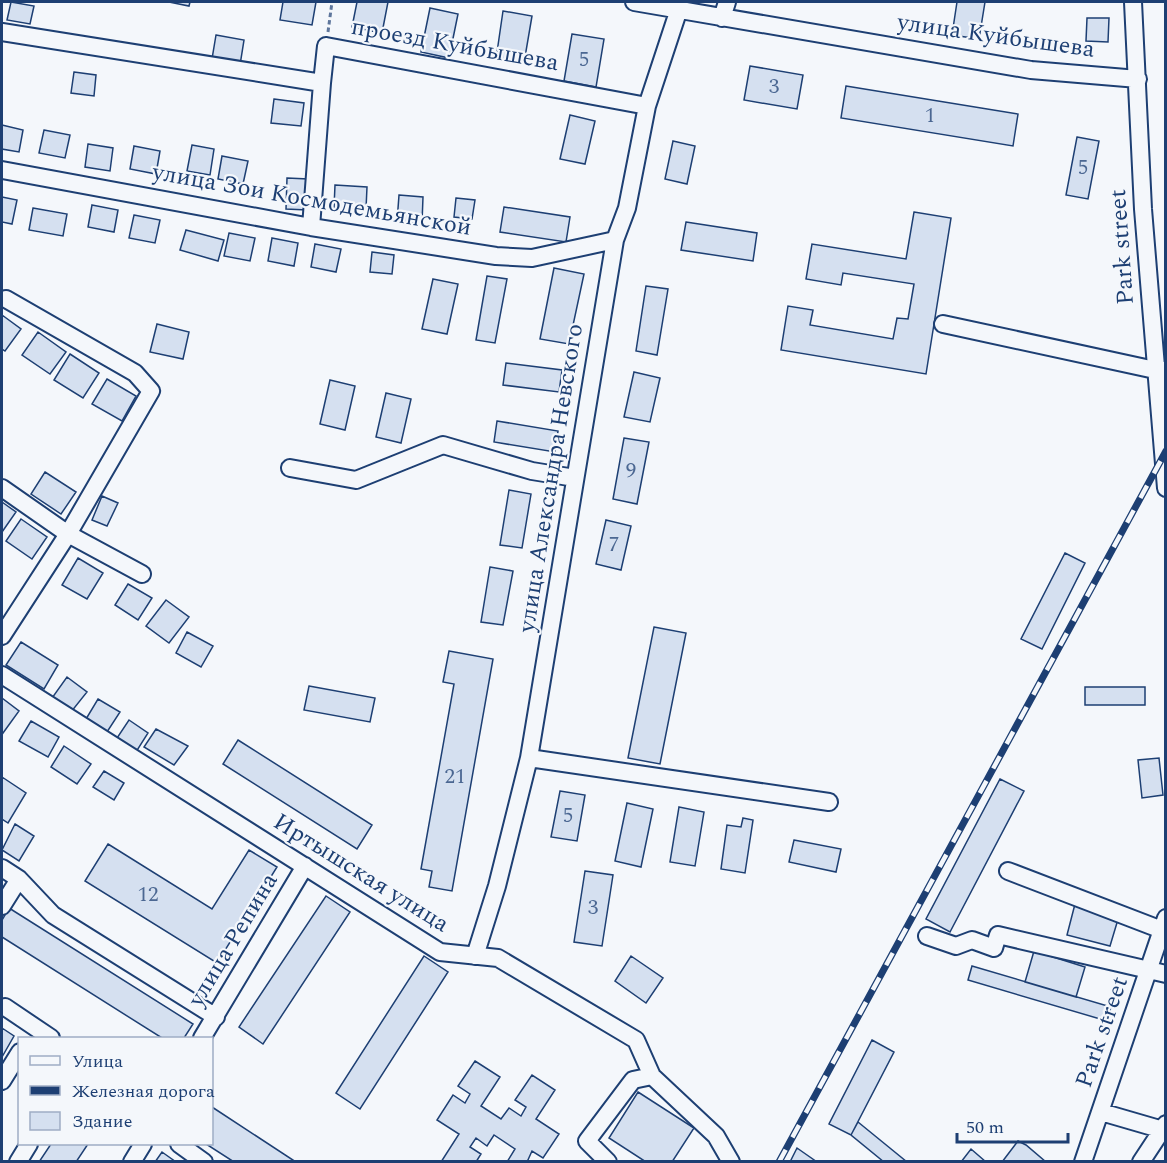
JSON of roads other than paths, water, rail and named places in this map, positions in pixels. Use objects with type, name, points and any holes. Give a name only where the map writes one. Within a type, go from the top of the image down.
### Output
[{"type":"street","name":"улица Куйбышева","points":[[634,2],[1031,70],[1138,79]]},
{"type":"street","points":[[723,18],[727,2]]},
{"type":"street","name":"Park street","points":[[1133,2],[1143,209],[1160,370],[1166,488]]},
{"type":"street","name":"улица Александра Невского","points":[[475,956],[496,886],[529,758],[615,240],[627,208],[647,106],[679,9]]},
{"type":"street","points":[[2,32],[322,83]]},
{"type":"street","name":"проезд Куйбышева","points":[[311,227],[326,46],[647,106]]},
{"type":"street","name":"улица Зои Космодемьянской","points":[[2,170],[311,227],[496,256],[532,258],[615,240]]},
{"type":"street","points":[[2,636],[68,534],[151,391],[135,373],[6,299]]},
{"type":"street","points":[[943,324],[1160,370]]},
{"type":"street","points":[[290,468],[356,480],[443,445],[532,471],[575,478]]},
{"type":"street","points":[[2,488],[68,534],[142,574]]},
{"type":"street","name":"Иртышская улица","points":[[2,675],[440,952],[498,958],[636,1040],[652,1076],[716,1136],[731,1160]]},
{"type":"street","points":[[529,758],[829,802]]},
{"type":"street","name":"улица Репина","points":[[203,1037],[305,866]]},
{"type":"street","points":[[2,868],[19,879],[52,915],[216,1017]]},
{"type":"street","points":[[1008,871],[1164,924]]},
{"type":"street","points":[[2,906],[19,879]]},
{"type":"street","name":"Park street","points":[[1083,1161],[1164,924]]},
{"type":"street","points":[[927,936],[956,946],[972,940],[994,948],[998,935],[1166,974]]},
{"type":"street","points":[[5,1007],[31,1033],[47,1037]]},
{"type":"street","points":[[2,1081],[18,1055]]},
{"type":"street","points":[[608,1161],[587,1141],[633,1080],[652,1076]]},
{"type":"street","points":[[1101,1112],[1164,1127],[1140,1161]]},
{"type":"street","points":[[18,1161],[27,1145]]},
{"type":"street","points":[[132,1161],[142,1145]]},
{"type":"street","points":[[182,1145],[204,1161]]},
{"type":"railway","points":[[779,1162],[1166,451]]}]
